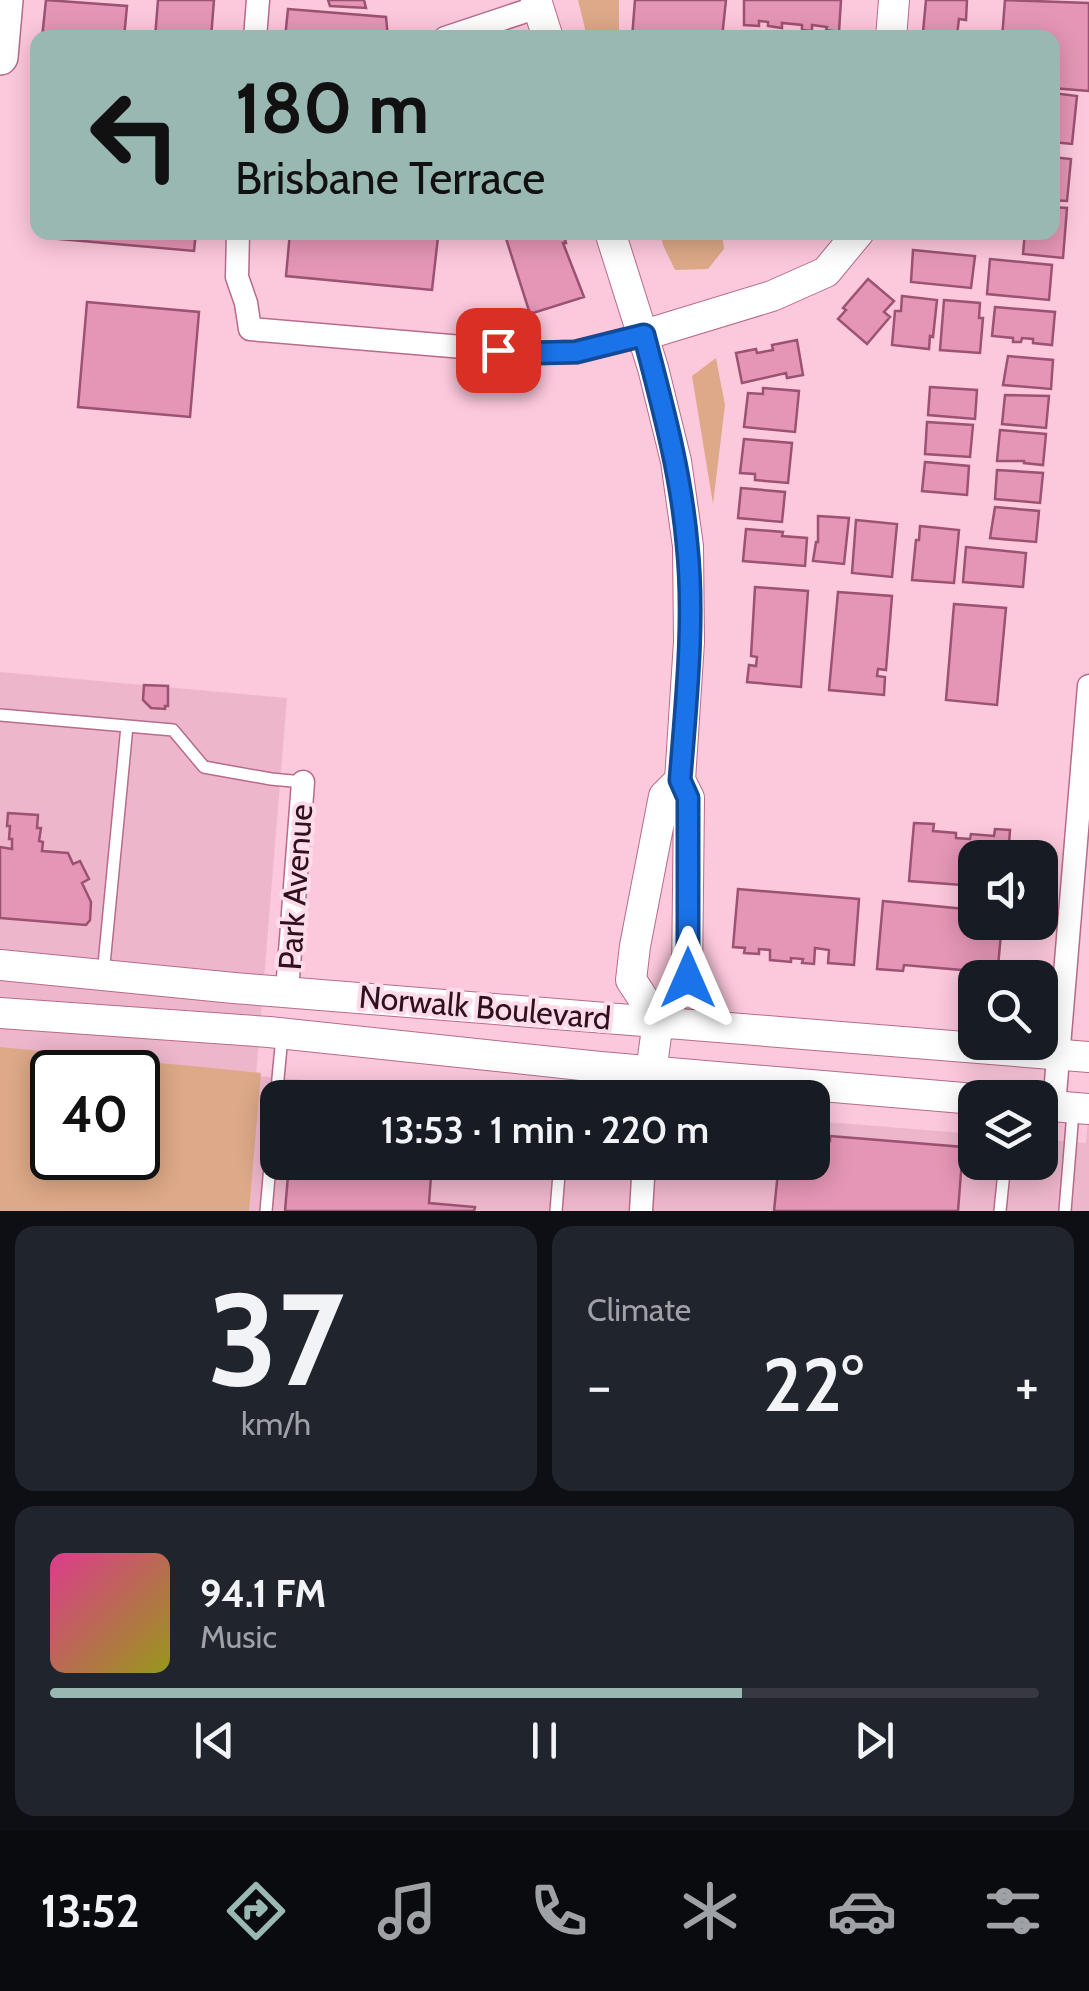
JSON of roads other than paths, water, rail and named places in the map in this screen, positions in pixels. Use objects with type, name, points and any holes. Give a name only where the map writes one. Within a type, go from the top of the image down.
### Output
[{"type":"main road","points":[[0,57],[5,0]]},
{"type":"main road","points":[[892,30],[894,0]]},
{"type":"main road","points":[[537,4],[545,30]]},
{"type":"main road","points":[[613,240],[644,335],[676,461],[688,546],[689,642],[680,780],[688,798],[688,978],[658,1021],[651,1080]]},
{"type":"main road","points":[[644,335],[772,296],[826,272],[852,240]]},
{"type":"main road","points":[[658,1021],[631,980],[664,796],[680,780]]},
{"type":"main road","points":[[650,872],[688,874]]},
{"type":"main road","name":"Norwalk Boulevard","points":[[0,965],[1074,1056]]},
{"type":"main road","name":"Norwalk Boulevard","points":[[0,1014],[282,1034],[621,1080]]},
{"type":"main road","name":"Norwalk Boulevard","points":[[830,1092],[958,1098]]},
{"type":"street","points":[[256,30],[258,0]]},
{"type":"street","points":[[467,30],[537,4]]},
{"type":"street","points":[[238,240],[237,277],[250,329],[533,353],[576,352],[644,335]]},
{"type":"street","points":[[1064,1107],[1074,1056],[1089,686]]},
{"type":"street","name":"Park Avenue","points":[[287,991],[303,782]]},
{"type":"street","points":[[641,1211],[643,1180]]},
{"type":"lane","points":[[0,715],[173,730],[204,767],[303,782]]},
{"type":"lane","points":[[103,975],[127,726]]},
{"type":"lane","points":[[279,1080],[282,1034]]},
{"type":"lane","points":[[1064,1107],[1065,1211]]},
{"type":"lane","points":[[266,1211],[269,1180]]},
{"type":"lane","points":[[556,1211],[559,1180]]},
{"type":"lane","points":[[1000,1211],[1003,1180]]}]
